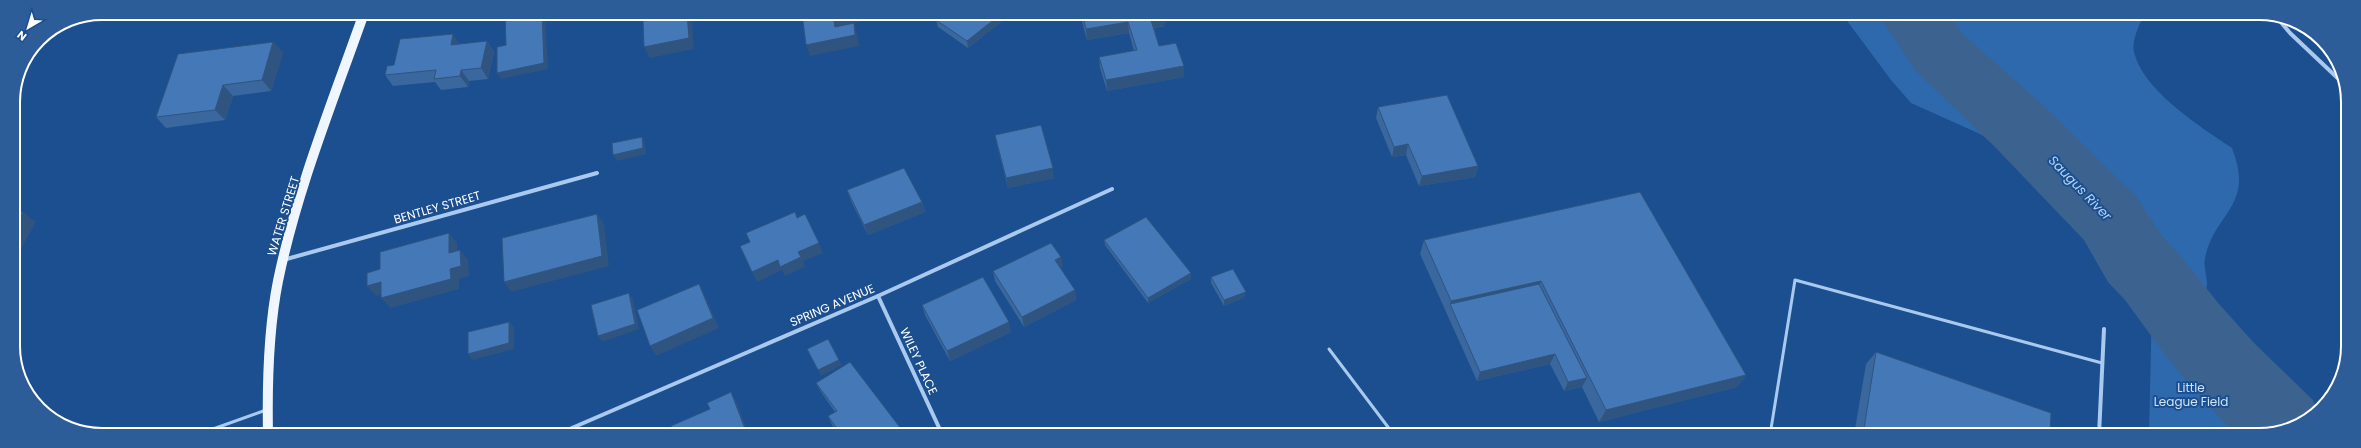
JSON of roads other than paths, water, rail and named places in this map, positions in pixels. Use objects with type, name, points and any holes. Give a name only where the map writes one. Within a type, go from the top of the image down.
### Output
[{"type":"main road","name":"WATER STREET","points":[[268,428],[272,323],[283,260],[325,124],[362,20]]},
{"type":"street","points":[[2281,23],[2338,78]]},
{"type":"street","name":"BENTLEY STREET","points":[[283,260],[597,173]]},
{"type":"street","name":"SPRING AVENUE","points":[[572,428],[878,296],[1112,190]]},
{"type":"street","name":"WILEY PLACE","points":[[878,296],[939,428]]},
{"type":"street","points":[[2099,428],[2104,329]]},
{"type":"lane","points":[[1771,428],[1795,280],[2102,363]]},
{"type":"lane","points":[[1329,349],[1389,428]]},
{"type":"lane","points":[[216,428],[268,409]]},
{"type":"waterway","name":"Saugus River","points":[[1915,20],[1940,53],[2020,127],[2110,218],[2135,259],[2152,277],[2191,328],[2226,369],[2282,425]]},
{"type":"park label","name":"Little League Field","points":[[2191,394]]}]
